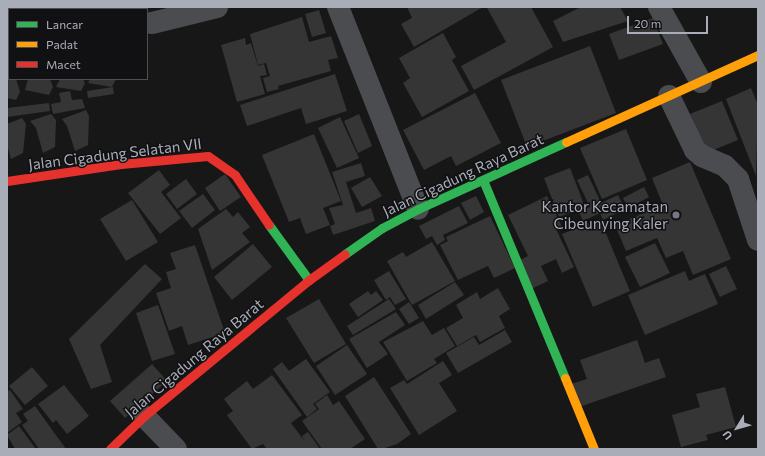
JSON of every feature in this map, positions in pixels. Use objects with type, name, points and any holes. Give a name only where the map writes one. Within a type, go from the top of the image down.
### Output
[{"type":"street","points":[[152,23],[217,7]]},
{"type":"street","points":[[338,7],[418,209]]},
{"type":"street","points":[[659,7],[701,82]]},
{"type":"street","name":"Jalan Cigadung Raya Barat","points":[[110,449],[144,416],[309,280],[382,228],[418,209],[758,55]]},
{"type":"street","points":[[669,96],[694,150],[702,156],[725,166],[738,179],[758,240]]},
{"type":"street","name":"Jalan Cigadung Selatan VII","points":[[7,181],[121,164],[208,156],[235,175],[296,264],[309,280]]},
{"type":"street","points":[[483,180],[594,449]]},
{"type":"street","points":[[144,416],[176,449]]},
{"type":"building","points":[[116,7],[137,7],[126,8]]},
{"type":"building","points":[[407,7],[483,7],[414,47],[401,24],[412,18]]},
{"type":"building","points":[[531,7],[553,47],[474,90],[461,66],[506,42],[487,8]]},
{"type":"building","points":[[581,7],[620,7],[628,21],[563,42],[553,21]]},
{"type":"building","points":[[319,10],[326,33],[312,37],[305,14]]},
{"type":"building","points":[[302,17],[309,42],[331,36],[338,58],[328,60],[331,71],[278,86],[279,89],[267,92],[263,78],[270,76],[266,63],[258,65],[250,34]]},
{"type":"building","points":[[653,18],[663,44],[619,60],[609,34]]},
{"type":"building","points":[[443,33],[456,57],[452,60],[469,91],[422,117],[403,83],[410,78],[399,58]]},
{"type":"building","points":[[245,38],[246,45],[251,43],[258,66],[264,64],[267,75],[260,76],[265,94],[237,102],[221,45]]},
{"type":"building","points":[[590,46],[616,113],[527,147],[501,80]]},
{"type":"building","points":[[7,63],[8,80],[16,80],[20,92],[16,100],[7,98]]},
{"type":"building","points":[[335,74],[347,111],[306,124],[301,108],[247,126],[240,105]]},
{"type":"building","points":[[28,80],[50,80],[53,87],[49,95],[25,90]]},
{"type":"building","points":[[60,80],[84,80],[85,83],[81,91],[56,87]]},
{"type":"building","points":[[90,80],[116,80],[112,87],[88,83]]},
{"type":"building","points":[[113,87],[114,94],[88,98],[87,91]]},
{"type":"building","points":[[751,88],[758,105],[756,176],[726,99]]},
{"type":"building","points":[[70,91],[72,100],[82,99],[85,108],[53,114],[51,104],[61,102],[59,93]]},
{"type":"building","points":[[475,93],[501,143],[456,166],[451,156],[424,170],[403,130]]},
{"type":"building","points":[[722,101],[738,140],[706,153],[690,114]]},
{"type":"building","points":[[49,103],[50,111],[7,117],[7,108]]},
{"type":"building","points":[[86,110],[89,116],[88,145],[75,151],[67,126],[62,119]]},
{"type":"building","points":[[51,114],[56,120],[55,147],[43,153],[36,128],[30,121]]},
{"type":"building","points":[[359,114],[372,146],[358,153],[344,121]]},
{"type":"building","points":[[340,117],[359,158],[337,168],[318,128]]},
{"type":"building","points":[[22,118],[26,124],[23,153],[11,159],[7,145],[7,124]]},
{"type":"building","points":[[626,129],[647,180],[602,199],[580,148]]},
{"type":"building","points":[[314,134],[341,201],[323,208],[330,225],[306,234],[300,218],[289,222],[262,155]]},
{"type":"building","name":"Kantor Kecamatan Cibeunying Kaler","points":[[690,162],[731,259],[693,275],[683,251],[666,258],[657,238],[626,251],[615,225],[663,205],[652,178]]},
{"type":"building","points":[[361,163],[365,176],[346,182],[356,213],[371,208],[375,221],[333,235],[330,226],[335,224],[329,208],[343,205],[332,172]]},
{"type":"building","points":[[570,168],[585,207],[559,217],[544,178]]},
{"type":"building","points":[[159,170],[170,185],[161,192],[181,218],[160,234],[128,193]]},
{"type":"building","points":[[225,174],[241,197],[220,211],[205,188]]},
{"type":"building","points":[[588,175],[601,203],[618,195],[625,209],[603,220],[600,213],[583,221],[579,212],[590,207],[577,180]]},
{"type":"building","points":[[370,177],[382,196],[362,207],[351,188]]},
{"type":"building","points":[[186,179],[197,194],[177,209],[166,194]]},
{"type":"building","points":[[644,187],[649,197],[628,208],[623,198]]},
{"type":"building","points":[[203,194],[215,210],[192,228],[179,211]]},
{"type":"building","points":[[476,196],[484,212],[470,220],[461,203]]},
{"type":"building","points":[[547,196],[562,227],[556,229],[574,267],[562,273],[556,259],[541,266],[548,281],[531,289],[518,261],[528,256],[508,215]]},
{"type":"building","points":[[132,200],[158,242],[126,261],[100,219]]},
{"type":"building","points":[[459,206],[468,223],[443,235],[445,240],[437,245],[432,236],[426,239],[419,226]]},
{"type":"building","points":[[226,209],[233,217],[238,212],[250,227],[242,233],[250,242],[212,270],[198,229]]},
{"type":"building","points":[[490,216],[515,268],[494,278],[488,266],[458,280],[440,245],[448,241],[446,237]]},
{"type":"building","points":[[600,219],[630,291],[593,307],[562,234]]},
{"type":"building","points":[[432,242],[455,281],[412,305],[387,261],[403,252],[406,257]]},
{"type":"building","points":[[655,243],[670,273],[640,287],[625,257]]},
{"type":"building","points":[[253,244],[272,267],[232,300],[214,277]]},
{"type":"building","points":[[195,245],[225,333],[188,345],[182,326],[169,331],[156,293],[171,288],[166,272],[176,269],[170,253]]},
{"type":"building","points":[[145,264],[162,279],[100,345],[112,382],[91,389],[69,339]]},
{"type":"building","points":[[726,266],[737,289],[720,297],[709,274]]},
{"type":"building","points":[[389,271],[406,299],[395,305],[390,297],[386,300],[374,280]]},
{"type":"building","points":[[685,271],[689,281],[705,274],[718,304],[645,335],[628,295]]},
{"type":"building","points":[[455,282],[464,295],[426,319],[418,305]]},
{"type":"building","points":[[498,288],[510,309],[499,316],[505,328],[480,342],[476,335],[457,346],[446,328],[463,318],[456,305],[477,292],[480,299]]},
{"type":"building","points":[[368,291],[371,295],[376,291],[383,300],[358,317],[349,304]]},
{"type":"building","points":[[319,299],[346,344],[314,363],[286,318]]},
{"type":"building","points":[[389,299],[396,309],[353,335],[347,326]]},
{"type":"building","points":[[409,302],[419,318],[409,324],[399,309]]},
{"type":"building","points":[[158,305],[175,354],[152,361],[136,313]]},
{"type":"building","points":[[396,312],[405,325],[379,342],[388,354],[367,368],[349,339]]},
{"type":"building","points":[[423,321],[432,335],[444,328],[455,346],[434,359],[437,363],[407,381],[383,342]]},
{"type":"building","points":[[505,330],[512,342],[458,373],[446,353],[474,337],[479,345]]},
{"type":"building","points":[[637,340],[645,363],[659,358],[666,377],[579,407],[571,384],[587,379],[580,360]]},
{"type":"building","points":[[347,345],[367,374],[335,395],[316,366]]},
{"type":"building","points":[[306,359],[330,392],[313,404],[317,409],[307,417],[273,369],[282,362],[289,371]]},
{"type":"building","points":[[443,361],[452,375],[439,383],[457,411],[419,435],[390,388],[404,380],[407,384]]},
{"type":"building","points":[[152,364],[167,381],[125,418],[110,401]]},
{"type":"building","points":[[32,367],[48,386],[25,405],[9,386]]},
{"type":"building","points":[[272,375],[302,415],[291,423],[305,442],[302,436],[308,432],[320,449],[267,449],[263,444],[252,449],[227,415],[233,411],[224,399],[247,381],[253,389]]},
{"type":"building","points":[[374,377],[411,434],[397,444],[382,449],[378,449],[345,396]]},
{"type":"building","points":[[64,385],[89,416],[67,434],[56,420],[53,423],[38,404]]},
{"type":"building","points":[[725,387],[736,427],[706,435],[708,440],[681,447],[672,415],[700,407],[696,394]]},
{"type":"building","points":[[10,390],[23,409],[16,413],[22,422],[7,433],[7,392]]},
{"type":"building","points":[[327,395],[333,405],[339,401],[365,439],[350,449],[322,449],[302,421],[319,409],[315,404]]},
{"type":"building","points":[[35,406],[66,449],[39,449],[22,425],[28,421],[23,414]]},
{"type":"building","points":[[19,426],[36,449],[15,449],[7,435]]},
{"type":"traffic: fast","points":[[345,254],[382,228],[418,209],[566,142]]},
{"type":"traffic: fast","points":[[483,180],[565,378]]},
{"type":"traffic: fast","points":[[269,225],[309,280]]},
{"type":"traffic: slow","points":[[566,142],[758,55]]},
{"type":"traffic: slow","points":[[565,378],[594,449]]},
{"type":"traffic: jam","points":[[7,181],[121,164],[208,156],[235,175],[269,225]]},
{"type":"traffic: jam","points":[[110,449],[144,416],[309,280],[345,254]]},
{"type":"place","name":"Kantor Kecamatan Cibeunying Kaler","points":[[676,215]]}]
